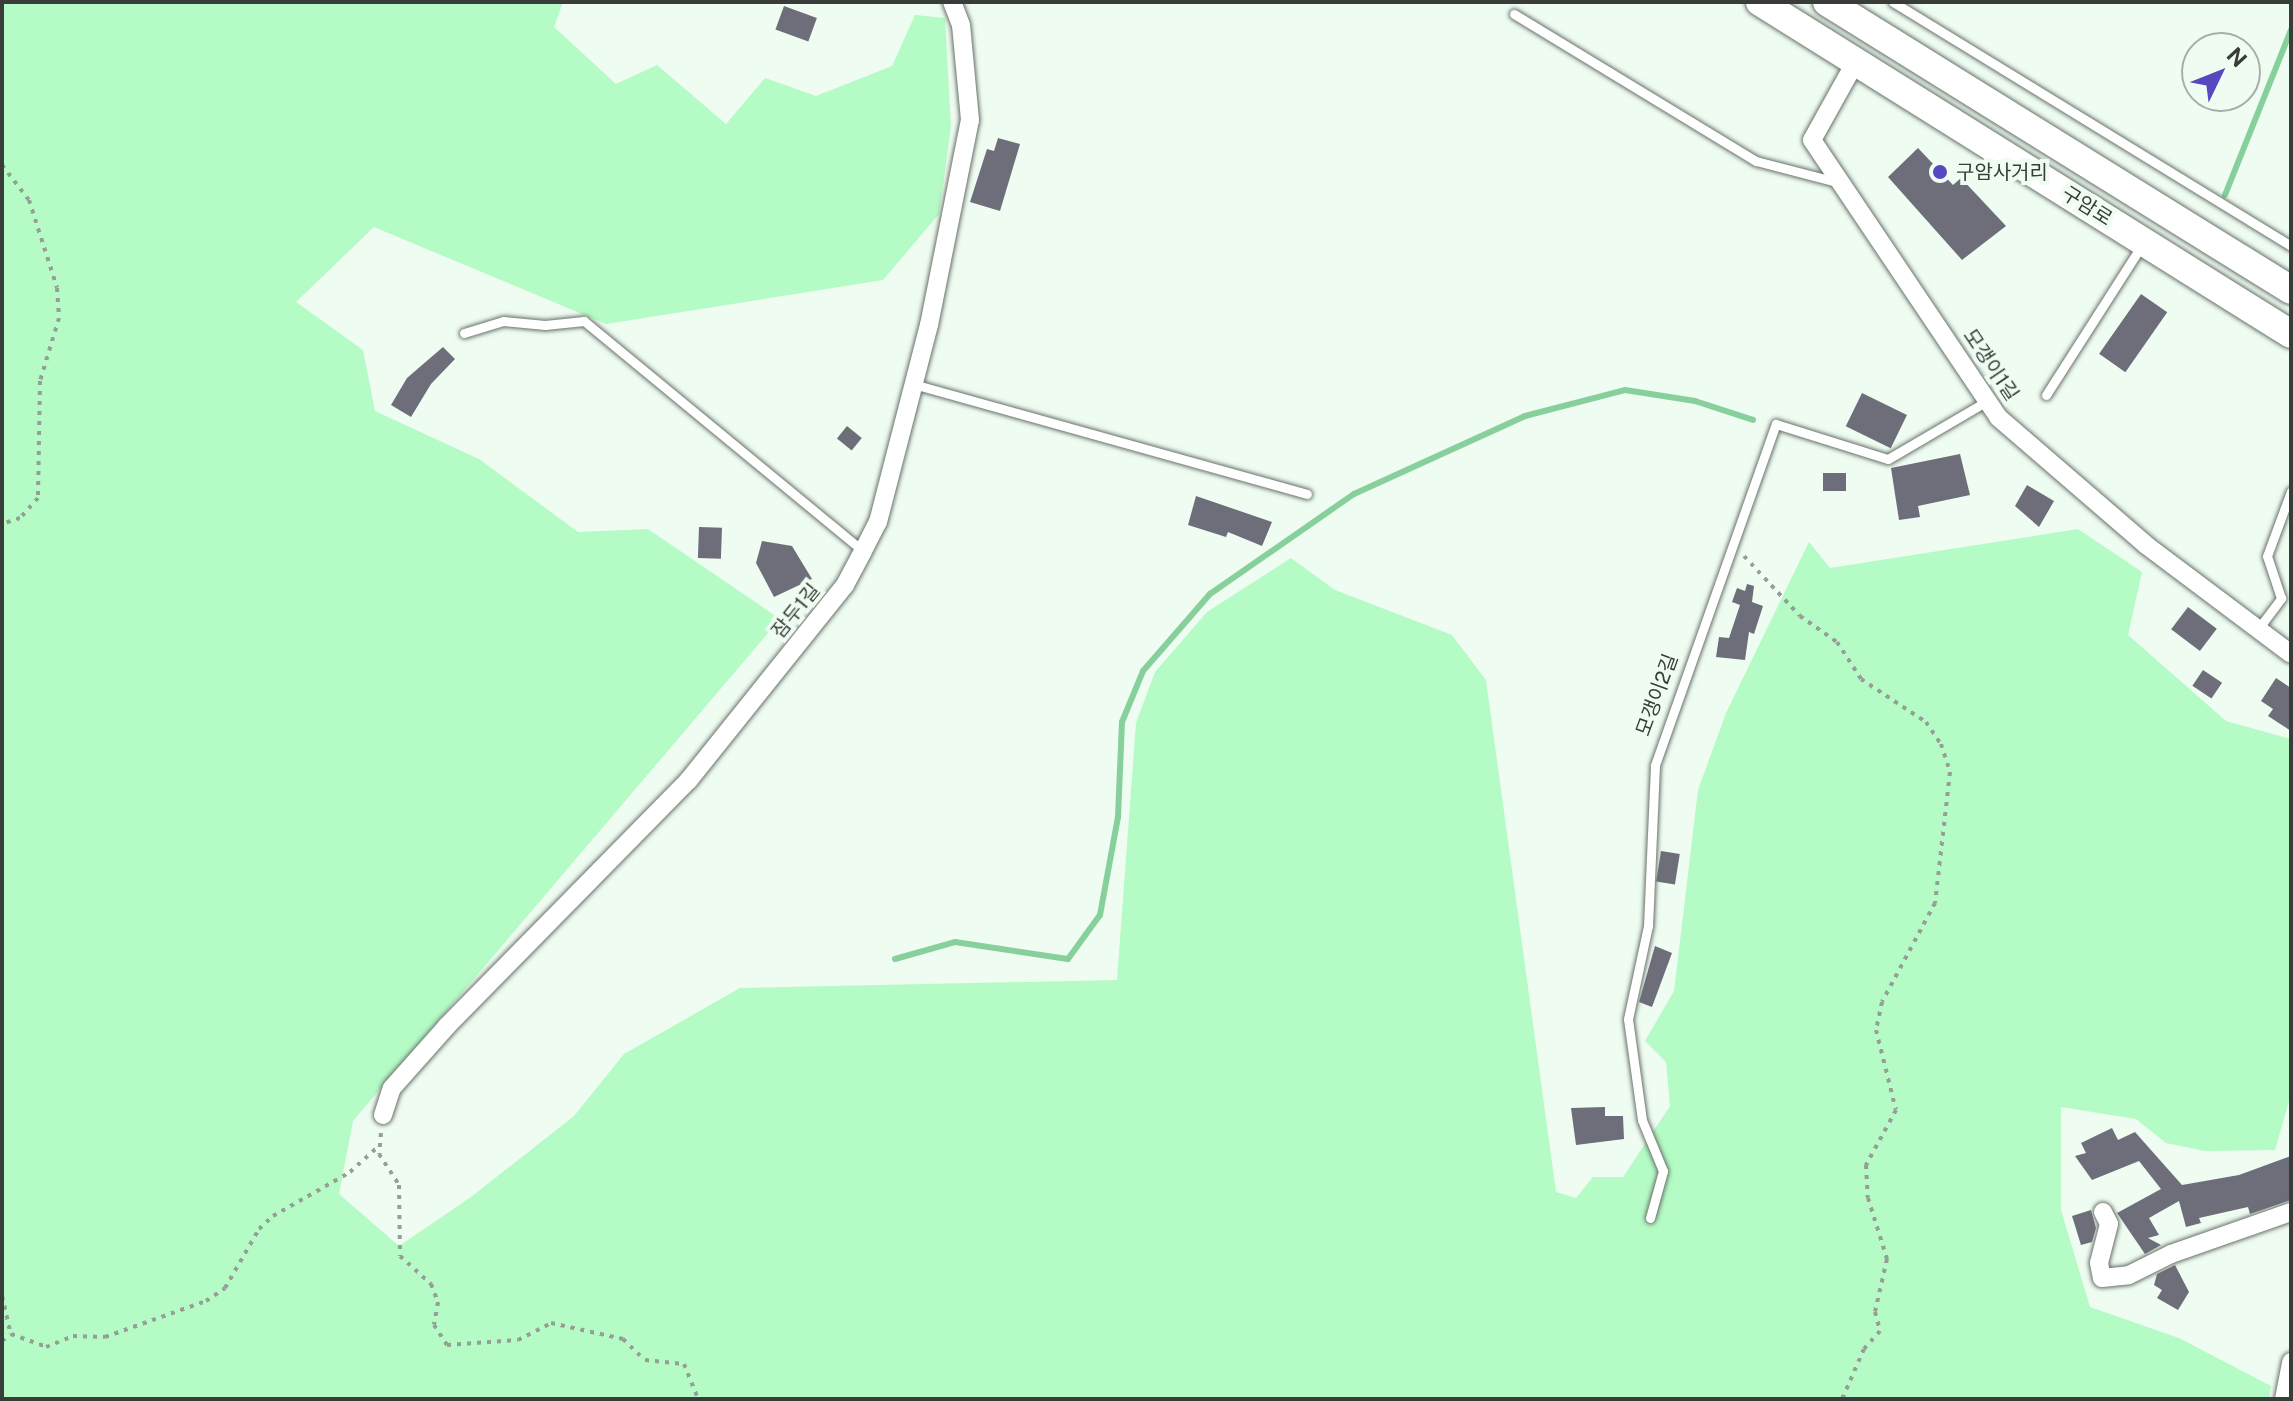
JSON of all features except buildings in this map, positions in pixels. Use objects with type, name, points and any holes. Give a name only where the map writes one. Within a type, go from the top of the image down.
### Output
[{"type":"main road","name":"구암로","points":[[1760,2],[2291,334]]},
{"type":"main road","name":"구암로","points":[[1827,2],[2291,290]]},
{"type":"street","name":"잠두1길","points":[[383,1115],[392,1088],[447,1026],[688,781],[845,585],[878,522],[952,225],[970,120],[961,25],[952,2]]},
{"type":"street","name":"모갱이1길","points":[[1856,61],[1812,140],[1999,418],[2073,485],[2291,654]]},
{"type":"street","points":[[2103,1212],[2109,1224],[2099,1263],[2102,1278],[2129,1275],[2171,1254],[2291,1212]]},
{"type":"street","points":[[2284,1399],[2291,1362]]},
{"type":"lane","points":[[1893,2],[2291,246]]},
{"type":"lane","points":[[1514,14],[1756,161],[1840,183]]},
{"type":"lane","points":[[2046,395],[2144,242]]},
{"type":"lane","points":[[464,333],[503,321],[545,325],[584,321],[863,551]]},
{"type":"lane","points":[[913,384],[1307,494]]},
{"type":"lane","name":"모갱이2길","points":[[1650,1218],[1663,1171],[1642,1120],[1628,1019],[1648,926],[1655,765],[1735,547],[1776,424],[1888,459],[1987,401]]},
{"type":"lane","points":[[2258,629],[2281,598],[2267,556],[2291,491]]},
{"type":"path","points":[[2,165],[29,200],[57,288],[59,318],[40,381],[38,498],[20,518],[2,524]]},
{"type":"path","points":[[1735,547],[1800,616],[1837,642],[1861,679],[1926,722],[1941,744],[1950,772],[1935,903],[1882,1002],[1876,1030],[1896,1110],[1866,1165],[1868,1198],[1887,1259],[1875,1312],[1880,1331],[1864,1349],[1842,1399]]},
{"type":"path","points":[[11,1334],[46,1347],[73,1336],[105,1337],[206,1301],[225,1288],[259,1229],[273,1216],[350,1172],[380,1146],[379,1154],[399,1185],[400,1256],[431,1284],[438,1302],[434,1325],[447,1345],[518,1340],[551,1323],[623,1339],[645,1360],[684,1364],[698,1399]]},
{"type":"path","points":[[2,1296],[11,1334]]},
{"type":"path","points":[[2,1341],[11,1334]]},
{"type":"green space","points":[[2,2],[563,2],[554,27],[616,84],[657,65],[726,124],[765,78],[816,96],[892,66],[915,15],[945,18],[951,127],[939,214],[883,280],[606,324],[374,227],[296,302],[363,350],[375,411],[479,459],[578,532],[648,529],[780,619],[353,1121],[339,1194],[399,1246],[471,1197],[574,1116],[624,1054],[740,988],[1117,980],[1136,723],[1155,672],[1207,612],[1291,558],[1335,590],[1452,635],[1486,680],[1556,1192],[1576,1198],[1593,1177],[1623,1177],[1670,1106],[1666,1062],[1645,1041],[1674,991],[1698,790],[1726,713],[1809,542],[1830,568],[2078,529],[2142,572],[2128,635],[2226,721],[2291,739],[2291,1094],[2275,1150],[2205,1151],[2166,1143],[2136,1119],[2061,1107],[2061,1210],[2090,1307],[2179,1338],[2271,1386],[2269,1399],[2,1399]]},
{"type":"waterway","points":[[2225,195],[2291,30]]},
{"type":"waterway","points":[[895,959],[955,942],[1068,959],[1100,915],[1118,817],[1122,722],[1143,671],[1210,594],[1354,494],[1525,416],[1625,390],[1695,401],[1753,420]]},
{"type":"place","name":"구암사거리","points":[[1940,172]]}]
